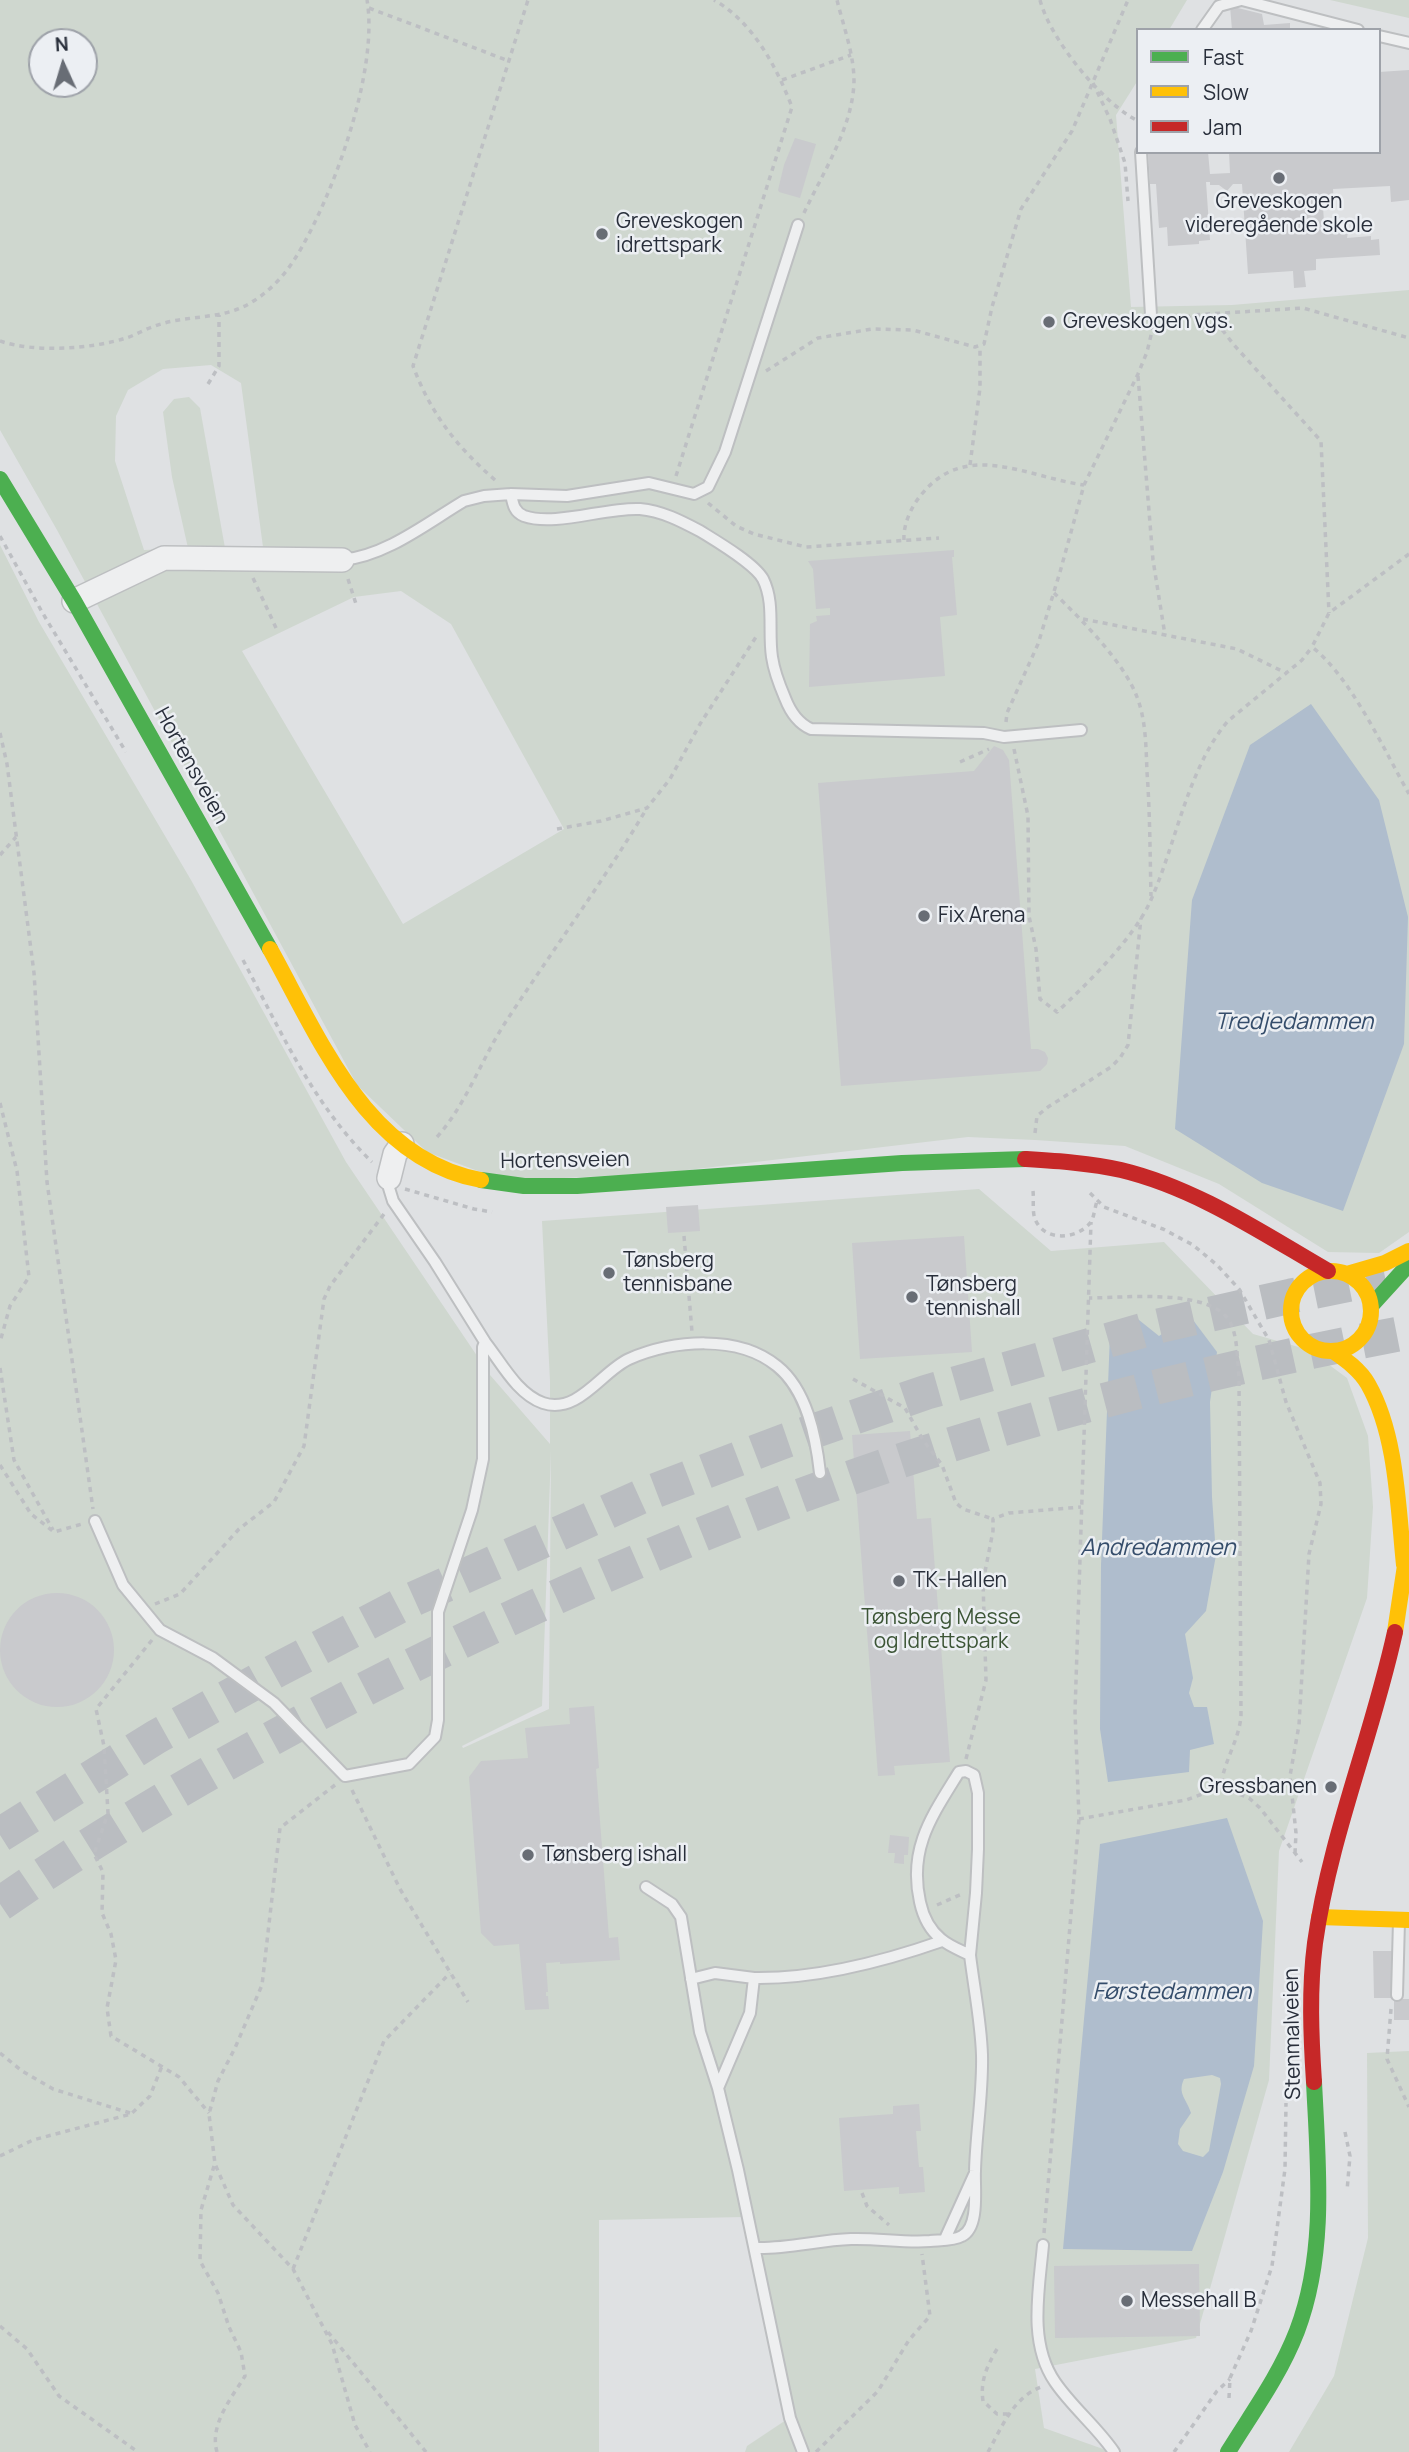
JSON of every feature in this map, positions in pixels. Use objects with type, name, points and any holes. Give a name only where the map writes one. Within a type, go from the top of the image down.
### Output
[{"type":"main road","name":"Hortensveien","points":[[0,479],[74,601],[342,1077],[378,1125],[410,1151],[445,1171],[492,1184],[559,1186],[929,1160],[1046,1160],[1109,1167],[1152,1178],[1210,1202],[1328,1271]]},
{"type":"main road","name":"Hortensveien","points":[[1252,1228],[1280,1268],[1292,1298]]},
{"type":"main road","points":[[1292,1298],[1297,1288],[1316,1273],[1328,1271],[1347,1274],[1385,1263],[1409,1251]]},
{"type":"main road","points":[[1333,1351],[1356,1342],[1365,1333],[1370,1313],[1409,1264]]},
{"type":"main road","points":[[1347,1274],[1365,1290],[1375,1348]]},
{"type":"main road","name":"Stenmalveien","points":[[1292,1298],[1292,1324],[1298,1335],[1320,1350],[1333,1351],[1360,1373],[1370,1387],[1377,1404],[1394,1475],[1404,1565]]},
{"type":"main road","points":[[1384,1383],[1402,1442],[1409,1490]]},
{"type":"main road","name":"Stenmalveien","points":[[1228,2452],[1262,2400],[1280,2366],[1298,2327],[1311,2274],[1319,2194],[1310,1996],[1319,1917],[1338,1827],[1397,1625],[1409,1539]]},
{"type":"main road","points":[[1319,1917],[1404,1920]]},
{"type":"street","points":[[74,601],[164,558],[342,561]]},
{"type":"street","points":[[389,1178],[395,1154],[410,1151]]},
{"type":"lane","points":[[1203,28],[1216,3],[1242,0],[1350,28]]},
{"type":"lane","points":[[1381,36],[1409,43]]},
{"type":"lane","points":[[1141,154],[1151,315]]},
{"type":"lane","points":[[342,561],[368,554],[405,536],[464,501],[484,496],[567,496],[649,483],[687,494],[698,493],[708,487],[719,467],[749,383],[798,225]]},
{"type":"lane","points":[[511,495],[513,505],[525,516],[557,518],[638,509],[672,517],[740,556],[758,571],[763,579],[771,607],[772,656],[776,676],[789,710],[806,727],[821,730],[984,733],[1004,737],[1081,730]]},
{"type":"lane","points":[[389,1178],[388,1188],[393,1201],[485,1342],[522,1390],[543,1403],[556,1405],[576,1398],[626,1360],[656,1349],[693,1343],[718,1344],[749,1352],[778,1367],[797,1392],[810,1419],[820,1473]]},
{"type":"lane","points":[[95,1521],[122,1585],[160,1630],[212,1658],[274,1703],[345,1776],[409,1764],[435,1737],[438,1720],[438,1612],[472,1510],[483,1459],[485,1342]]},
{"type":"lane","points":[[756,2248],[778,2249],[849,2239],[945,2239],[962,2236],[968,2230],[976,2196],[974,2173],[980,2119],[982,2051],[970,1955],[976,1893],[978,1793],[974,1775],[963,1771],[959,1772],[941,1801],[917,1852],[918,1891],[923,1913],[932,1930],[942,1941],[970,1955]]},
{"type":"lane","points":[[646,1888],[672,1904],[681,1917],[700,2032],[718,2088],[756,2248],[790,2417],[803,2452]]},
{"type":"lane","points":[[1397,1995],[1404,1920]]},
{"type":"lane","points":[[691,1979],[715,1973],[783,1979],[893,1959],[942,1941]]},
{"type":"lane","points":[[718,2088],[750,2013],[754,1978]]},
{"type":"lane","points":[[945,2239],[974,2173]]},
{"type":"lane","points":[[1043,2245],[1038,2310],[1039,2338],[1044,2362],[1056,2383],[1114,2452]]},
{"type":"path","points":[[0,341],[29,347],[93,345],[128,337],[170,321],[232,313],[267,292],[296,258],[339,164],[355,113],[369,40],[367,0]]},
{"type":"path","points":[[511,495],[470,459],[448,434],[422,390],[413,366],[528,0]]},
{"type":"path","points":[[672,488],[792,107],[782,80],[759,42],[740,20],[714,0]]},
{"type":"path","points":[[798,225],[850,115],[854,79],[851,55],[837,0]]},
{"type":"path","points":[[1040,0],[1055,38],[1122,113],[1136,120]]},
{"type":"path","points":[[980,346],[984,344],[1021,209],[1072,131],[1128,0]]},
{"type":"path","points":[[369,8],[509,61]]},
{"type":"path","points":[[782,80],[851,55]]},
{"type":"path","points":[[1093,83],[1110,119],[1125,163],[1129,207]]},
{"type":"path","points":[[960,762],[984,753],[1004,737],[1007,713],[1038,644],[1084,485],[1138,374],[1153,327],[1172,326],[1192,315],[1303,308],[1409,338]]},
{"type":"path","points":[[1210,314],[1234,345],[1321,441],[1329,612]]},
{"type":"path","points":[[208,384],[219,366],[219,315]]},
{"type":"path","points":[[749,383],[808,342],[833,334],[872,329],[913,330],[980,346]]},
{"type":"path","points":[[971,465],[980,388],[980,346]]},
{"type":"path","points":[[1138,374],[1153,560],[1165,635]]},
{"type":"path","points":[[904,540],[911,511],[927,487],[956,468],[987,464],[1084,485]]},
{"type":"path","points":[[698,493],[736,526],[754,534],[806,547],[939,538]]},
{"type":"path","points":[[1004,737],[1013,744],[1028,816],[1029,915],[1036,949],[1040,999],[1057,1012],[1084,986],[1142,916],[1151,899],[1196,776],[1212,743],[1228,722],[1312,647],[1329,612],[1409,554]]},
{"type":"path","points":[[245,559],[277,630]]},
{"type":"path","points":[[342,561],[356,604]]},
{"type":"path","points":[[1054,593],[1081,619],[1122,671],[1138,698],[1146,751],[1151,899]]},
{"type":"path","points":[[410,1151],[453,1118],[503,1026],[624,847],[647,808],[670,779],[700,724],[757,637],[771,607]]},
{"type":"path","points":[[1081,619],[1237,649],[1286,673]]},
{"type":"path","points":[[1312,647],[1327,659],[1343,680],[1409,794]]},
{"type":"path","points":[[0,733],[7,764],[34,972],[47,1182],[95,1521],[54,1532]]},
{"type":"path","points":[[557,829],[601,821],[647,808]]},
{"type":"path","points":[[0,855],[16,837]]},
{"type":"path","points":[[1035,1140],[1038,1116],[1111,1067],[1128,1045],[1142,916]]},
{"type":"path","points":[[0,1103],[17,1171],[29,1277],[10,1306],[0,1342]]},
{"type":"path","points":[[1034,1191],[1034,1217],[1040,1228],[1049,1234],[1062,1237],[1076,1233],[1091,1222]]},
{"type":"path","points":[[142,1610],[180,1594],[239,1529],[274,1502],[304,1446],[324,1299],[330,1286],[393,1201]]},
{"type":"path","points":[[1043,2245],[1079,1819],[1075,1712],[1091,1222],[1097,1201],[1104,1207],[1163,1229],[1194,1245],[1217,1265],[1238,1289],[1269,1340],[1294,1427],[1320,1483],[1321,1504],[1310,1554],[1299,1725],[1290,1776],[1296,1833],[1295,1853]]},
{"type":"path","points":[[684,1236],[693,1343]]},
{"type":"path","points":[[1089,1298],[1149,1297],[1194,1300],[1223,1312],[1232,1325],[1239,1377],[1241,1716],[1240,1732],[1222,1776],[1221,1787]]},
{"type":"path","points":[[0,1368],[14,1460],[54,1532]]},
{"type":"path","points":[[853,1379],[905,1408],[923,1440],[942,1465],[956,1503],[962,1509],[993,1519],[1009,1513],[1081,1507]]},
{"type":"path","points":[[0,1465],[31,1514],[54,1532]]},
{"type":"path","points":[[963,1771],[986,1680],[983,1582],[993,1519]]},
{"type":"path","points":[[160,1630],[96,1709],[104,1746],[108,1813],[94,1854],[103,1872],[102,1913],[111,1934],[116,1960],[107,2008],[111,2036],[179,2077],[209,2114]]},
{"type":"path","points":[[370,2452],[355,2425],[332,2344],[293,2269],[233,2205],[215,2164],[209,2114],[218,2081],[262,1984],[280,1828],[345,1776],[400,1889],[468,2002]]},
{"type":"path","points":[[1079,1819],[1186,1800],[1221,1787],[1249,1798],[1260,1808],[1308,1870]]},
{"type":"path","points":[[923,1913],[958,1894],[976,1893]]},
{"type":"path","points":[[293,2269],[384,2041],[450,1973]]},
{"type":"path","points":[[1397,1995],[1392,2000],[1387,2059],[1409,2107]]},
{"type":"path","points":[[0,2053],[22,2071],[53,2090],[131,2114]]},
{"type":"path","points":[[0,2156],[33,2140],[131,2114],[150,2096],[162,2066]]},
{"type":"path","points":[[1174,2452],[1230,2378],[1251,2330],[1272,2266],[1284,2169],[1286,2099]]},
{"type":"path","points":[[215,2164],[201,2210],[200,2261],[219,2293],[229,2327],[241,2352],[245,2376],[218,2423],[215,2446],[217,2452]]},
{"type":"path","points":[[862,2193],[867,2206],[895,2231],[896,2241]]},
{"type":"path","points":[[816,2452],[878,2391],[909,2340],[930,2316],[921,2241]]},
{"type":"path","points":[[322,2324],[426,2452]]},
{"type":"path","points":[[0,2326],[27,2349],[59,2396],[138,2452]]},
{"type":"path","points":[[997,2349],[983,2380],[983,2401],[997,2414],[1003,2416],[1010,2413]]},
{"type":"path","points":[[1225,2409],[1231,2389],[1230,2378]]},
{"type":"path","points":[[988,2452],[1010,2413],[1024,2395],[1056,2383]]},
{"type":"green space","points":[[0,0],[1187,0],[1170,28],[1136,28],[1136,83],[1116,115],[1131,307],[1232,305],[1409,290],[1409,1232],[1379,1253],[1328,1252],[1219,1184],[1125,1146],[1035,1140],[968,1137],[662,1173],[505,1181],[427,1152],[357,1085],[57,530],[0,430]],"holes":[[[211,365],[241,383],[263,547],[225,548],[200,408],[189,397],[174,399],[163,412],[172,477],[188,548],[144,550],[115,461],[116,416],[128,390],[163,369]],[[401,591],[451,624],[564,829],[403,924],[242,651],[354,597]]]},
{"type":"green space","points":[[1330,0],[1409,0],[1409,18]]},
{"type":"green space","name":"Tønsberg Messe og Idrettspark","points":[[0,545],[39,622],[191,880],[346,1162],[490,1375],[550,1444],[550,1381],[542,1221],[979,1189],[1051,1251],[1164,1242],[1253,1334],[1309,1350],[1347,1378],[1368,1436],[1373,1507],[1367,1598],[1279,1851],[1269,2080],[1196,2338],[1035,2369],[1044,2428],[1106,2452],[745,2452],[747,2446],[786,2420],[744,2217],[599,2220],[599,2452],[0,2452]],"holes":[[[551,1451],[549,1709],[463,1748],[462,1746],[542,1706]]]},
{"type":"green space","points":[[1409,2051],[1409,2452],[1289,2452],[1334,2376],[1368,2238],[1367,2053]]},
{"type":"water","name":"Tredjedammen","points":[[1311,704],[1379,800],[1408,917],[1404,1044],[1343,1211],[1262,1183],[1175,1129],[1192,900],[1250,745]]},
{"type":"water","name":"Andredammen","points":[[1134,1316],[1159,1336],[1190,1316],[1217,1352],[1210,1402],[1216,1555],[1206,1611],[1185,1634],[1193,1678],[1189,1693],[1194,1707],[1207,1707],[1214,1744],[1190,1750],[1189,1772],[1108,1782],[1100,1729],[1101,1565],[1110,1334]]},
{"type":"water","name":"Førstedammen","points":[[1227,1818],[1263,1921],[1254,2066],[1223,2172],[1192,2251],[1063,2249],[1100,1844]],"holes":[[[1212,2075],[1220,2078],[1209,2151],[1203,2157],[1183,2151],[1178,2144],[1180,2129],[1191,2113],[1182,2093],[1184,2079]]]},
{"type":"building","points":[[1230,6],[1262,14],[1264,25],[1290,23],[1290,28],[1232,28]]},
{"type":"building","name":"Greveskogen videregående skole","points":[[1409,70],[1409,200],[1391,202],[1390,186],[1333,189],[1334,206],[1323,207],[1324,222],[1341,224],[1341,232],[1348,232],[1347,238],[1371,236],[1371,240],[1379,239],[1380,255],[1316,259],[1316,270],[1304,271],[1306,287],[1294,288],[1293,271],[1248,274],[1242,184],[1233,184],[1227,191],[1219,185],[1210,185],[1210,182],[1206,182],[1210,240],[1199,241],[1199,244],[1168,246],[1167,227],[1159,228],[1156,184],[1150,184],[1148,154],[1208,154],[1210,174],[1230,173],[1229,154],[1381,154],[1381,72]]},
{"type":"building","points":[[795,138],[816,144],[800,198],[778,190]]},
{"type":"building","points":[[954,550],[952,557],[957,615],[940,617],[945,676],[809,687],[810,624],[817,621],[816,616],[830,615],[830,608],[816,609],[813,569],[808,561]]},
{"type":"building","name":"Fix Arena","points":[[994,746],[1003,750],[1009,760],[1031,1049],[1045,1052],[1047,1064],[1040,1071],[841,1086],[818,783],[974,771]]},
{"type":"building","points":[[698,1205],[700,1231],[668,1233],[666,1207]]},
{"type":"building","name":"Tønsberg tennishall","points":[[964,1236],[972,1352],[860,1359],[852,1243]]},
{"type":"building","name":"TK-Hallen","points":[[910,1431],[917,1519],[931,1518],[950,1762],[894,1766],[895,1775],[878,1776],[852,1435]]},
{"type":"building","points":[[57,1593],[79,1597],[98,1609],[110,1628],[114,1650],[110,1672],[98,1691],[79,1703],[57,1707],[35,1703],[16,1691],[4,1672],[0,1650],[4,1628],[16,1609],[35,1597]]},
{"type":"building","name":"Tønsberg ishall","points":[[594,1706],[609,1938],[618,1937],[620,1960],[546,1963],[546,1996],[549,2009],[525,2010],[519,1944],[494,1946],[481,1933],[469,1777],[481,1761],[528,1758],[525,1728],[570,1724],[569,1708]]},
{"type":"building","points":[[890,1835],[909,1837],[908,1855],[904,1855],[904,1864],[894,1863],[895,1853],[888,1853]]},
{"type":"building","points":[[1373,1951],[1394,1951],[1395,1998],[1374,1998]]},
{"type":"building","points":[[1394,1999],[1409,1999],[1409,2020],[1394,2020]]},
{"type":"building","points":[[919,2104],[921,2131],[916,2131],[919,2167],[923,2167],[925,2192],[899,2194],[899,2187],[844,2191],[839,2118],[893,2114],[893,2106]]},
{"type":"building","name":"Messehall B","points":[[1199,2264],[1200,2336],[1055,2338],[1054,2266]]},
{"type":"tunnel","points":[[0,1835],[156,1737],[279,1669],[407,1602],[649,1493],[782,1442],[927,1392],[1158,1326],[1385,1277]]},
{"type":"tunnel","points":[[0,1904],[135,1817],[323,1711],[530,1609],[691,1539],[874,1470],[1025,1422],[1178,1382],[1409,1332]]},
{"type":"traffic: fast","points":[[0,479],[74,601],[270,949]]},
{"type":"traffic: fast","points":[[481,1180],[524,1186],[577,1186],[902,1163],[1025,1159]]},
{"type":"traffic: fast","points":[[1371,1306],[1409,1264]]},
{"type":"traffic: fast","points":[[1228,2452],[1282,2363],[1307,2301],[1317,2239],[1318,2208],[1314,2082]]},
{"type":"traffic: slow","points":[[270,949],[329,1056],[377,1121],[407,1148],[441,1168],[481,1180]]},
{"type":"traffic: slow","points":[[1347,1274],[1385,1263],[1409,1251]]},
{"type":"traffic: slow","points":[[1331,1271],[1346,1274],[1359,1283],[1368,1296],[1371,1311],[1368,1326],[1359,1339],[1346,1348],[1331,1351],[1316,1348],[1303,1339],[1294,1326],[1291,1311],[1294,1296],[1303,1283],[1316,1274],[1331,1271]]},
{"type":"traffic: slow","points":[[1333,1351],[1365,1379],[1378,1404],[1395,1472],[1404,1565]]},
{"type":"traffic: slow","points":[[1395,1632],[1409,1539]]},
{"type":"traffic: slow","points":[[1319,1917],[1409,1920]]},
{"type":"traffic: jam","points":[[1025,1159],[1097,1166],[1149,1178],[1228,1213],[1328,1271]]},
{"type":"traffic: jam","points":[[1314,2082],[1312,1978],[1322,1903],[1395,1632]]},
{"type":"place","name":"Greveskogen videregående skole","points":[[1279,178]]},
{"type":"place","name":"Greveskogen idrettspark","points":[[602,234]]},
{"type":"place","name":"Greveskogen vgs.","points":[[1049,322]]},
{"type":"place","name":"Fix Arena","points":[[924,916]]},
{"type":"place","name":"Tønsberg tennisbane","points":[[609,1273]]},
{"type":"place","name":"Tønsberg tennishall","points":[[912,1297]]},
{"type":"place","name":"TK-Hallen","points":[[899,1581]]},
{"type":"place","name":"Gressbanen","points":[[1331,1787]]},
{"type":"place","name":"Tønsberg ishall","points":[[528,1855]]},
{"type":"place","name":"Messehall B","points":[[1127,2301]]}]
